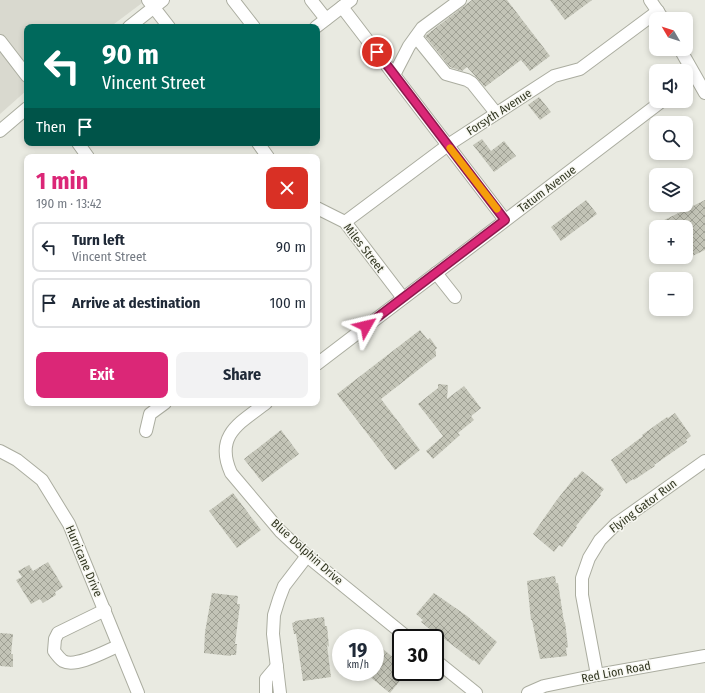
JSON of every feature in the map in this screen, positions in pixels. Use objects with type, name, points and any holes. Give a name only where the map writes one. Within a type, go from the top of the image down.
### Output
[{"type":"street","points":[[233,0],[252,24]]},
{"type":"street","points":[[311,0],[326,19]]},
{"type":"street","points":[[394,75],[409,46],[422,28],[460,0]]},
{"type":"street","points":[[650,0],[658,12]]},
{"type":"street","points":[[131,24],[155,2],[167,24]]},
{"type":"street","points":[[320,24],[347,4],[394,75],[505,220]]},
{"type":"street","name":"Forsyth Avenue","points":[[345,222],[448,146],[496,114],[554,76],[580,69],[649,22]]},
{"type":"street","points":[[416,37],[446,74],[472,83],[496,114]]},
{"type":"street","points":[[0,41],[24,72]]},
{"type":"street","points":[[693,81],[705,93]]},
{"type":"street","name":"Tatum Avenue","points":[[320,362],[653,108]]},
{"type":"street","points":[[0,131],[24,111]]},
{"type":"street","name":"Miles Street","points":[[320,210],[345,222],[403,298]]},
{"type":"street","points":[[436,273],[455,297]]},
{"type":"street","points":[[146,431],[150,414],[161,406]]},
{"type":"street","name":"Blue Dolphin Drive","points":[[262,406],[235,426],[227,440],[225,451],[226,462],[231,473],[280,531],[307,556],[397,629]]},
{"type":"street","name":"Hurricane Drive","points":[[0,451],[17,460],[42,480],[69,524],[138,693]]},
{"type":"street","name":"Flying Gator Run","points":[[597,675],[582,595],[582,578],[589,558],[600,540],[616,524],[705,461]]},
{"type":"street","points":[[280,693],[273,634],[274,615],[284,586],[307,556]]},
{"type":"street","points":[[105,610],[58,633],[55,639],[54,651],[64,661],[71,663],[78,662],[118,646]]},
{"type":"street","name":"Red Lion Road","points":[[528,693],[544,686],[705,656]]},
{"type":"street","points":[[266,693],[266,679],[277,666]]},
{"type":"street","points":[[444,667],[476,693]]},
{"type":"shaded area","points":[[0,0],[146,0],[114,24],[24,24],[24,93],[0,114]]},
{"type":"building","points":[[472,0],[507,0],[550,56],[530,71],[521,60],[485,87],[467,67],[462,71],[450,67],[425,36]]},
{"type":"building","points":[[550,0],[592,0],[565,20]]},
{"type":"building","points":[[539,97],[551,112],[540,120],[528,105]]},
{"type":"building","points":[[482,139],[491,151],[504,141],[516,156],[494,172],[473,145]]},
{"type":"building","points":[[586,200],[597,214],[561,241],[551,227]]},
{"type":"building","points":[[705,200],[705,250],[693,256],[693,220],[664,220],[681,212],[693,212],[693,206]]},
{"type":"building","points":[[420,330],[428,340],[430,338],[437,348],[435,350],[436,356],[381,399],[420,450],[395,470],[337,394]]},
{"type":"building","points":[[438,384],[448,385],[447,399],[464,386],[481,408],[471,416],[474,420],[458,433],[460,435],[433,459],[426,451],[443,436],[418,404],[438,388]]},
{"type":"building","points":[[675,413],[691,436],[686,440],[687,442],[654,465],[655,466],[626,484],[611,460],[643,436],[642,435]]},
{"type":"building","points":[[281,430],[299,454],[262,482],[244,459]]},
{"type":"building","points":[[582,471],[604,489],[562,547],[559,545],[554,552],[533,534],[556,501],[575,477],[576,478]]},
{"type":"building","points":[[233,493],[261,530],[237,548],[209,511]]},
{"type":"building","points":[[48,562],[63,587],[55,592],[56,595],[43,603],[40,599],[31,604],[16,580],[22,577],[18,571],[29,565],[33,571]]},
{"type":"building","points":[[555,576],[556,583],[558,583],[565,622],[568,647],[566,648],[567,656],[540,659],[531,620],[527,581]]},
{"type":"building","points":[[212,593],[238,596],[237,604],[240,604],[235,644],[237,644],[236,655],[231,656],[204,653],[205,632]]},
{"type":"building","points":[[434,593],[467,616],[497,642],[479,665],[444,639],[444,629],[430,629],[421,622],[423,620],[416,614]]},
{"type":"building","points":[[324,617],[325,626],[327,626],[329,647],[327,645],[331,677],[303,681],[296,634],[294,634],[292,623],[295,621]]},
{"type":"building","points":[[0,633],[13,634],[11,654],[13,654],[13,667],[0,666]]},
{"type":"building","points":[[384,650],[392,656],[392,681],[400,681],[390,693],[375,681],[384,681]]},
{"type":"slow traffic","points":[[450,148],[497,209]]},
{"type":"route","points":[[366,326],[505,220],[377,52]]}]
